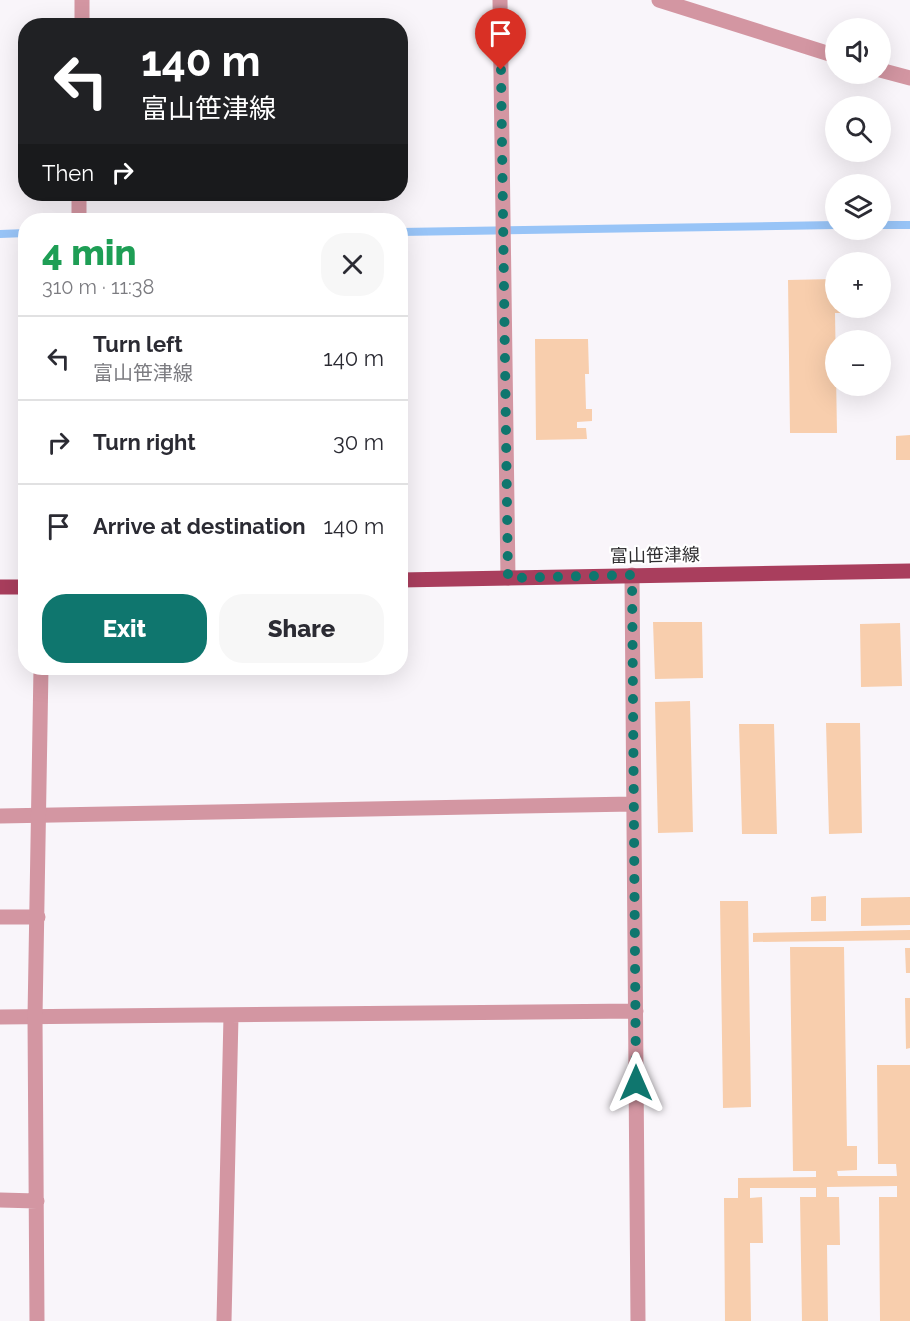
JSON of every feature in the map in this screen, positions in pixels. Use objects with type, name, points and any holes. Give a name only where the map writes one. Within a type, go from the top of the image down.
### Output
[{"type":"main road","name":"富山笹津線","points":[[408,580],[910,571]]},
{"type":"main road","points":[[0,587],[18,587]]},
{"type":"street","points":[[82,0],[82,18]]},
{"type":"street","points":[[500,0],[508,578]]},
{"type":"street","points":[[659,0],[825,53]]},
{"type":"street","points":[[891,73],[910,78]]},
{"type":"street","points":[[632,575],[638,1321]]},
{"type":"street","points":[[37,1321],[35,1017],[42,675]]},
{"type":"street","points":[[0,816],[633,804]]},
{"type":"street","points":[[0,917],[38,917]]},
{"type":"street","points":[[0,1017],[636,1011]]},
{"type":"street","points":[[224,1321],[231,1016]]},
{"type":"street","points":[[0,1200],[37,1201]]},
{"type":"building","points":[[825,279],[825,318],[835,318],[835,330],[825,330],[825,396],[836,396],[837,433],[790,433],[788,280]]},
{"type":"building","points":[[535,339],[588,339],[589,374],[585,374],[586,409],[592,409],[592,421],[577,422],[577,428],[586,428],[587,439],[536,440]]},
{"type":"building","points":[[910,435],[910,460],[896,460],[896,436]]},
{"type":"building","points":[[653,622],[702,622],[703,678],[655,679]]},
{"type":"building","points":[[900,623],[902,686],[861,687],[860,624]]},
{"type":"building","points":[[690,701],[693,832],[658,833],[655,702]]},
{"type":"building","points":[[826,723],[860,723],[862,833],[829,834]]},
{"type":"building","points":[[739,724],[774,724],[777,834],[742,834]]},
{"type":"building","points":[[826,896],[826,921],[811,921],[811,897]]},
{"type":"building","points":[[910,897],[910,925],[861,926],[861,898]]},
{"type":"building","points":[[720,901],[748,901],[751,1107],[723,1108]]},
{"type":"building","points":[[910,930],[910,940],[753,942],[753,933]]},
{"type":"building","points":[[790,947],[844,947],[847,1146],[857,1146],[857,1170],[837,1171],[838,1176],[897,1176],[896,1164],[878,1164],[877,1065],[910,1065],[910,1321],[880,1321],[879,1197],[897,1197],[897,1186],[827,1187],[827,1197],[839,1197],[840,1245],[827,1245],[828,1321],[802,1321],[800,1197],[816,1197],[816,1188],[750,1188],[750,1198],[762,1197],[763,1243],[750,1243],[751,1321],[725,1321],[724,1198],[738,1198],[738,1178],[816,1177],[816,1171],[793,1171]]},
{"type":"building","points":[[905,948],[910,948],[910,973],[906,973]]},
{"type":"building","points":[[905,998],[910,998],[910,1048],[906,1049]]},
{"type":"waterway","points":[[408,232],[825,225]]},
{"type":"waterway","points":[[891,225],[910,225]]},
{"type":"waterway","points":[[0,234],[18,233]]},
{"type":"route","points":[[501,70],[508,578],[632,575],[636,1083]]}]
